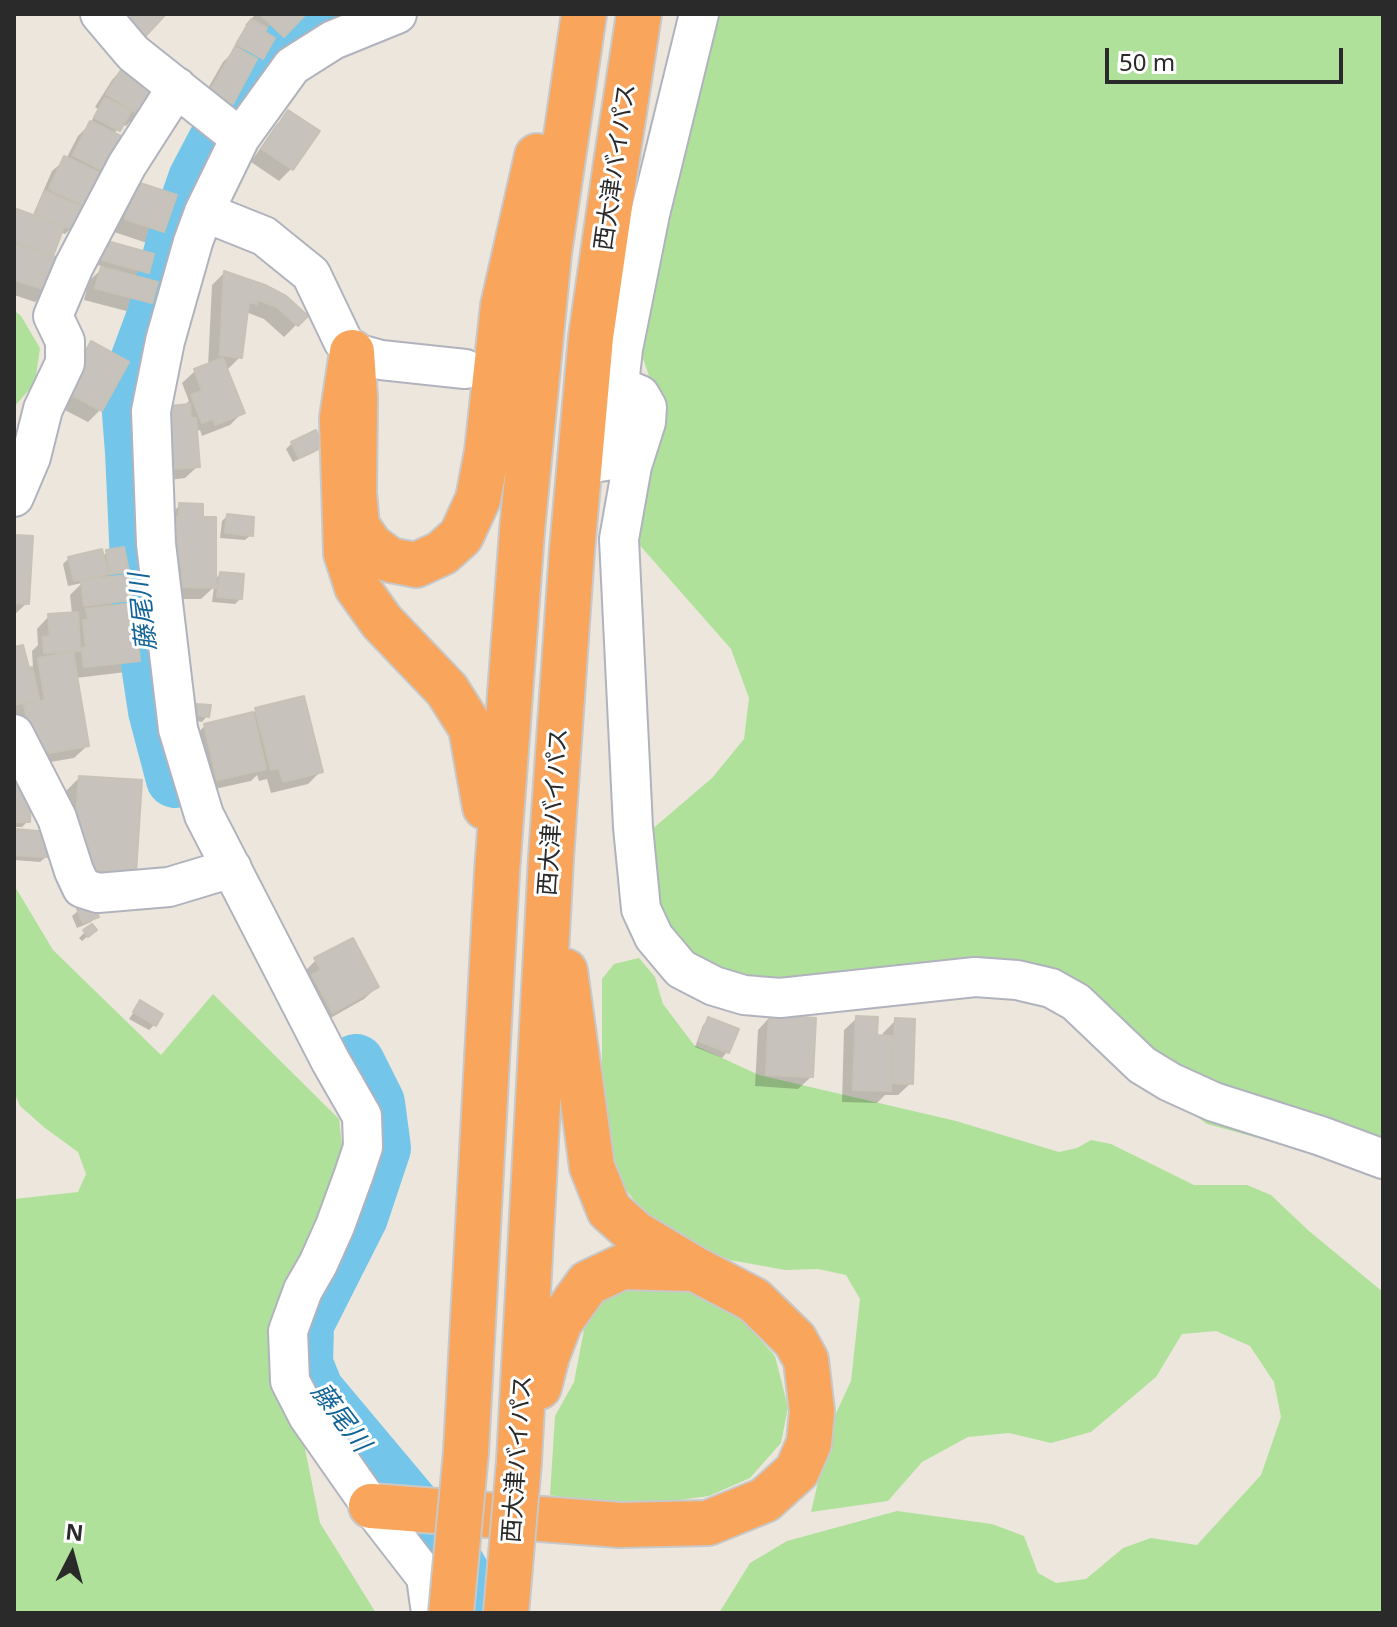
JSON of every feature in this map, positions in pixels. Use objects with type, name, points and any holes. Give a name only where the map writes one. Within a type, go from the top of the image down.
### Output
[{"type":"highway","points":[[352,352],[357,526],[371,546],[390,560],[416,565],[442,553],[461,536],[478,499],[487,452],[503,306],[569,14]]},
{"type":"highway","points":[[450,1613],[466,1452],[497,872],[522,531],[549,253],[584,14]]},
{"type":"highway","name":"西大津バイパス","points":[[506,1613],[519,1462],[551,858],[572,550],[591,337],[639,14]]},
{"type":"highway","points":[[352,352],[342,418],[346,553],[357,587],[382,622],[447,690],[471,728],[497,872]]},
{"type":"highway","points":[[377,1507],[620,1525],[708,1523],[765,1500],[797,1471],[809,1443],[812,1411],[806,1360],[795,1340],[754,1300],[635,1233],[609,1210],[592,1167],[551,858]]},
{"type":"highway","points":[[519,1462],[555,1333],[588,1283],[622,1267],[695,1269]]},
{"type":"street","points":[[100,14],[133,53],[240,138]]},
{"type":"street","points":[[397,14],[333,40],[292,66],[240,138],[204,212],[165,341],[151,411],[156,544],[152,630],[220,872],[362,1116],[363,1147],[354,1174],[335,1226],[303,1290],[288,1331],[290,1381],[308,1416],[377,1507],[429,1595],[450,1613]]},
{"type":"street","points":[[580,465],[606,461],[613,437],[623,349],[650,214],[699,14]]},
{"type":"street","points":[[14,497],[31,457],[43,409],[65,363],[65,341],[53,316],[74,266],[127,165],[177,87]]},
{"type":"street","points":[[204,212],[264,236],[311,274],[343,341],[352,352],[381,360],[465,369]]},
{"type":"street","points":[[628,390],[640,395],[647,407],[646,422],[625,496],[619,539],[633,827],[641,909],[654,937],[681,969],[714,986],[744,995],[780,998],[975,977],[1017,980],[1051,988],[1076,1002],[1142,1065],[1170,1082],[1214,1102],[1383,1159]]},
{"type":"street","points":[[14,734],[57,818],[82,888],[98,893],[169,887],[220,872]]},
{"type":"green space","points":[[713,14],[1383,14],[1383,1148],[1269,1141],[1207,1124],[1132,1070],[1124,1031],[1035,1002],[731,980],[694,955],[663,924],[653,893],[650,831],[712,778],[744,739],[749,698],[731,649],[636,541],[655,393],[639,347],[645,288],[675,198]]},
{"type":"green space","points":[[14,310],[40,348],[35,383],[14,407]]},
{"type":"green space","points":[[14,885],[53,950],[161,1055],[213,994],[339,1119],[343,1155],[300,1274],[303,1439],[320,1523],[376,1613],[14,1613],[14,1199],[78,1192],[86,1174],[78,1152],[20,1106],[14,1092]]},
{"type":"green space","points":[[639,958],[655,977],[663,1004],[694,1045],[759,1075],[956,1121],[1059,1152],[1077,1148],[1091,1140],[1111,1144],[1194,1185],[1247,1185],[1271,1195],[1383,1292],[1383,1613],[719,1613],[750,1563],[787,1541],[897,1511],[992,1524],[1024,1536],[1038,1573],[1056,1583],[1086,1579],[1123,1548],[1151,1538],[1197,1545],[1261,1475],[1281,1417],[1274,1382],[1250,1346],[1216,1331],[1182,1334],[1156,1377],[1091,1432],[1051,1443],[1009,1433],[968,1437],[922,1462],[888,1501],[811,1512],[832,1422],[851,1381],[860,1299],[846,1275],[818,1269],[785,1270],[730,1260],[672,1235],[634,1200],[620,1182],[602,1125],[602,979],[614,964]]},
{"type":"green space","points":[[632,1278],[684,1281],[732,1308],[775,1356],[788,1407],[781,1443],[750,1478],[709,1496],[657,1503],[589,1502],[550,1495],[555,1416],[574,1382],[589,1304]]},
{"type":"building","points":[[134,14],[166,14],[142,40],[125,24]]},
{"type":"building","points":[[260,14],[306,14],[284,37]]},
{"type":"building","points":[[251,19],[267,28],[265,32],[275,38],[263,59],[236,44]]},
{"type":"building","points":[[235,47],[257,59],[233,104],[210,91]]},
{"type":"building","points":[[124,65],[158,85],[140,115],[106,94]]},
{"type":"building","points":[[105,98],[131,111],[120,131],[94,117]]},
{"type":"building","points":[[288,110],[320,131],[293,170],[262,149]]},
{"type":"building","points":[[90,121],[123,137],[105,172],[73,155]]},
{"type":"building","points":[[64,156],[102,174],[86,206],[49,189]]},
{"type":"building","points":[[137,182],[177,195],[164,232],[125,219]]},
{"type":"building","points":[[45,191],[82,207],[73,230],[35,214]]},
{"type":"building","points":[[17,209],[64,227],[53,256],[14,241]]},
{"type":"building","points":[[107,241],[154,254],[149,273],[102,260]]},
{"type":"building","points":[[14,244],[59,258],[50,291],[14,280]]},
{"type":"building","points":[[101,267],[158,282],[152,303],[95,288]]},
{"type":"building","points":[[224,271],[286,296],[308,316],[298,326],[277,307],[258,300],[257,304],[249,302],[242,358],[220,355]]},
{"type":"building","points":[[91,341],[129,362],[102,411],[64,391]]},
{"type":"building","points":[[223,358],[245,413],[215,425],[213,419],[202,423],[191,395],[202,391],[194,369]]},
{"type":"building","points":[[190,404],[191,418],[196,418],[200,467],[173,469],[168,406]]},
{"type":"building","points":[[316,430],[323,447],[299,458],[291,442]]},
{"type":"building","points":[[179,503],[203,504],[203,517],[216,517],[216,588],[182,587],[182,568],[174,567],[174,517],[179,517]]},
{"type":"building","points":[[227,514],[254,517],[253,536],[225,533]]},
{"type":"building","points":[[14,535],[33,536],[29,604],[14,603]]},
{"type":"building","points":[[124,547],[129,572],[110,574],[106,550]]},
{"type":"building","points":[[102,549],[108,574],[74,581],[68,557]]},
{"type":"building","points":[[220,572],[244,574],[242,599],[217,597]]},
{"type":"building","points":[[129,575],[132,600],[84,606],[81,580]]},
{"type":"building","points":[[134,603],[140,661],[84,667],[82,648],[86,647],[83,620],[88,620],[86,609]]},
{"type":"building","points":[[78,612],[80,651],[44,653],[43,637],[50,636],[48,614]]},
{"type":"building","points":[[23,645],[39,699],[14,705],[14,647]]},
{"type":"building","points":[[73,652],[89,746],[33,756],[24,704],[45,700],[38,658]]},
{"type":"building","points":[[304,696],[323,772],[283,782],[279,768],[271,770],[255,708]]},
{"type":"building","points":[[197,704],[211,705],[209,717],[195,715]]},
{"type":"building","points":[[253,712],[266,769],[217,780],[204,724]]},
{"type":"building","points":[[79,776],[142,780],[136,874],[83,870],[74,845]]},
{"type":"building","points":[[14,785],[24,785],[31,794],[30,822],[14,822]]},
{"type":"building","points":[[15,829],[50,832],[48,857],[14,855]]},
{"type":"building","points":[[93,902],[99,917],[83,923],[77,909]]},
{"type":"building","points":[[92,924],[97,930],[88,937],[83,930]]},
{"type":"building","points":[[353,938],[379,987],[333,1013],[312,975],[321,970],[314,958]]},
{"type":"building","points":[[140,1000],[163,1014],[156,1026],[133,1012]]},
{"type":"building","points":[[769,1015],[816,1018],[813,1077],[766,1075]]},
{"type":"building","points":[[856,1016],[878,1017],[877,1035],[893,1036],[891,1091],[853,1090]]},
{"type":"building","points":[[708,1017],[739,1029],[729,1053],[699,1041]]},
{"type":"building","points":[[895,1018],[915,1019],[913,1084],[892,1083]]},
{"type":"waterway","name":"藤尾川","points":[[229,119],[265,69],[292,44],[335,21]]},
{"type":"waterway","name":"藤尾川","points":[[175,779],[157,711],[141,605],[130,400],[137,366],[156,315],[176,239],[197,179],[217,141]]},
{"type":"waterway","name":"藤尾川","points":[[356,1063],[376,1103],[382,1148],[359,1217],[305,1324],[304,1364],[315,1391],[445,1546],[484,1613]]}]
